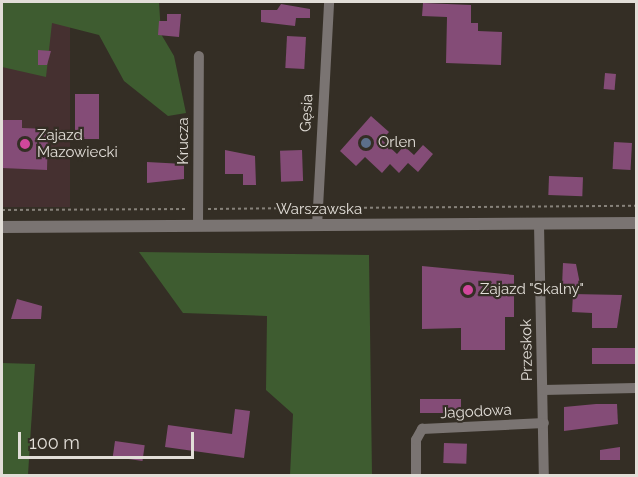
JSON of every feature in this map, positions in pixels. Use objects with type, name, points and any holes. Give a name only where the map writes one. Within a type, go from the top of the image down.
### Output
[{"type":"street","name":"Gęsia","points":[[316,226],[329,2]]},
{"type":"street","name":"Krucza","points":[[198,226],[199,56]]},
{"type":"street","name":"Warszawska","points":[[2,227],[636,223]]},
{"type":"street","name":"Przeskok","points":[[539,224],[544,476]]},
{"type":"street","points":[[543,390],[636,388]]},
{"type":"street","name":"Jagodowa","points":[[416,476],[416,440],[422,429],[544,423]]},
{"type":"path","points":[[328,208],[636,206]]},
{"type":"path","points":[[2,210],[307,208]]},
{"type":"shaded area","points":[[2,2],[70,2],[70,207],[2,207]]},
{"type":"green space","points":[[2,2],[159,2],[161,34],[174,56],[186,113],[168,116],[124,81],[99,35],[52,23],[46,77],[2,67]]},
{"type":"green space","points":[[139,252],[369,255],[372,475],[290,475],[293,414],[266,390],[267,316],[183,313]]},
{"type":"green space","points":[[2,363],[35,364],[28,475],[2,475]]},
{"type":"building","points":[[423,3],[471,5],[471,23],[478,23],[478,31],[502,32],[501,65],[446,63],[447,17],[422,16]]},
{"type":"building","points":[[281,4],[310,9],[310,18],[296,18],[295,26],[261,22],[261,10],[277,10]]},
{"type":"building","points":[[167,14],[181,14],[179,37],[158,35],[159,21],[167,21]]},
{"type":"building","points":[[287,36],[306,37],[304,69],[285,68]]},
{"type":"building","points":[[38,50],[51,51],[47,65],[38,65]]},
{"type":"building","points":[[605,73],[616,74],[615,90],[604,89]]},
{"type":"building","points":[[75,94],[99,94],[99,139],[75,139]]},
{"type":"building","name":"Orlen","points":[[371,116],[389,132],[382,140],[397,154],[404,146],[414,155],[423,145],[433,154],[418,172],[408,163],[399,173],[390,164],[382,173],[365,157],[356,166],[340,151]]},
{"type":"building","name":"Zajazd Mazowiecki","points":[[2,120],[22,120],[22,128],[48,129],[47,170],[2,168]]},
{"type":"building","points":[[614,142],[632,143],[631,170],[613,169]]},
{"type":"building","points":[[225,150],[255,156],[256,185],[243,185],[243,174],[225,174]]},
{"type":"building","points":[[302,150],[303,181],[281,182],[280,151]]},
{"type":"building","points":[[147,162],[184,164],[184,179],[147,183]]},
{"type":"building","points":[[549,176],[583,177],[582,196],[548,195]]},
{"type":"building","points":[[563,263],[576,264],[581,289],[562,286]]},
{"type":"building","name":"Zajazd \"Skalny\"","points":[[422,266],[514,275],[514,317],[505,317],[505,350],[461,350],[461,328],[422,329]]},
{"type":"building","points":[[573,294],[622,295],[617,328],[592,328],[592,313],[572,312]]},
{"type":"building","points":[[17,299],[42,306],[41,319],[11,319]]},
{"type":"building","points":[[592,348],[636,348],[636,364],[592,364]]},
{"type":"building","points":[[420,399],[461,399],[461,413],[420,413]]},
{"type":"building","points":[[617,404],[618,424],[564,431],[564,407]]},
{"type":"building","points":[[235,409],[250,411],[244,458],[165,447],[168,425],[232,434]]},
{"type":"building","points":[[115,441],[145,445],[142,461],[113,457]]},
{"type":"building","points":[[444,443],[467,444],[466,464],[443,463]]},
{"type":"building","points":[[620,447],[620,460],[600,460],[600,450]]},
{"type":"place","name":"Orlen","points":[[366,143]]},
{"type":"place","name":"Zajazd Mazowiecki","points":[[25,144]]},
{"type":"place","name":"Zajazd \"Skalny\"","points":[[468,290]]}]
